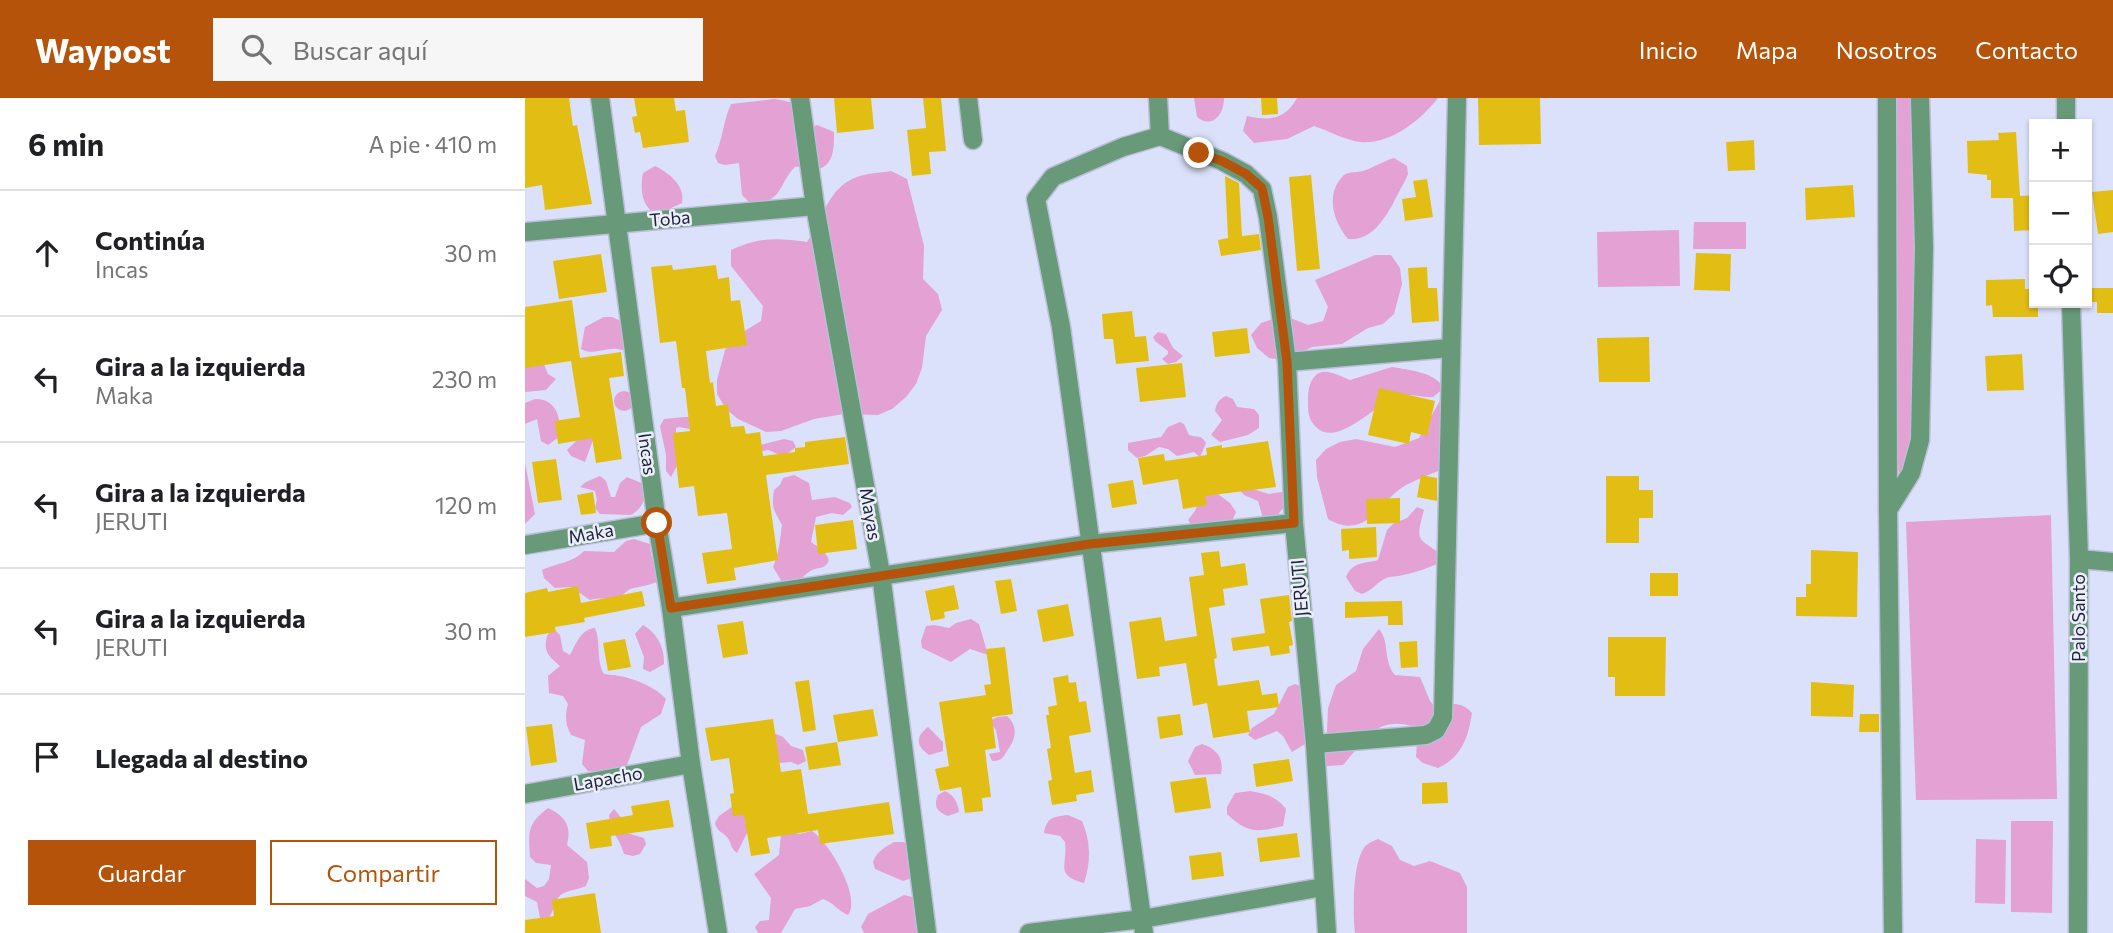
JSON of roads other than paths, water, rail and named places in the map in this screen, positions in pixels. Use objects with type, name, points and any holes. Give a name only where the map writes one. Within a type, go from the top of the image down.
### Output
[{"type":"street","name":"Incas","points":[[600,98],[691,764],[718,933]]},
{"type":"street","name":"Mayas","points":[[800,98],[815,206],[881,574],[927,933]]},
{"type":"street","points":[[968,98],[973,140]]},
{"type":"street","points":[[1143,926],[1061,327],[1036,199],[1053,177],[1123,147],[1160,136],[1158,98]]},
{"type":"street","points":[[1315,744],[1426,734],[1436,730],[1443,717],[1457,98]]},
{"type":"street","points":[[1888,98],[1888,510],[1893,933]]},
{"type":"street","points":[[1888,510],[1911,473],[1920,440],[1924,250],[1920,98]]},
{"type":"street","points":[[2066,98],[2066,119]]},
{"type":"street","name":"JERUTI","points":[[1160,136],[1222,161],[1246,174],[1262,188],[1287,362],[1294,523],[1315,744],[1328,933]]},
{"type":"street","name":"Toba","points":[[525,232],[815,206]]},
{"type":"street","name":"Palo Santo","points":[[2071,308],[2079,559],[2078,933]]},
{"type":"street","points":[[1287,362],[1450,348]]},
{"type":"street","name":"Maka","points":[[525,545],[657,523]]},
{"type":"street","points":[[671,608],[1090,544],[1294,523]]},
{"type":"street","points":[[2079,559],[2113,562]]},
{"type":"street","name":"Lapacho","points":[[525,794],[691,764]]},
{"type":"street","points":[[1029,933],[1143,926],[1323,887]]}]
